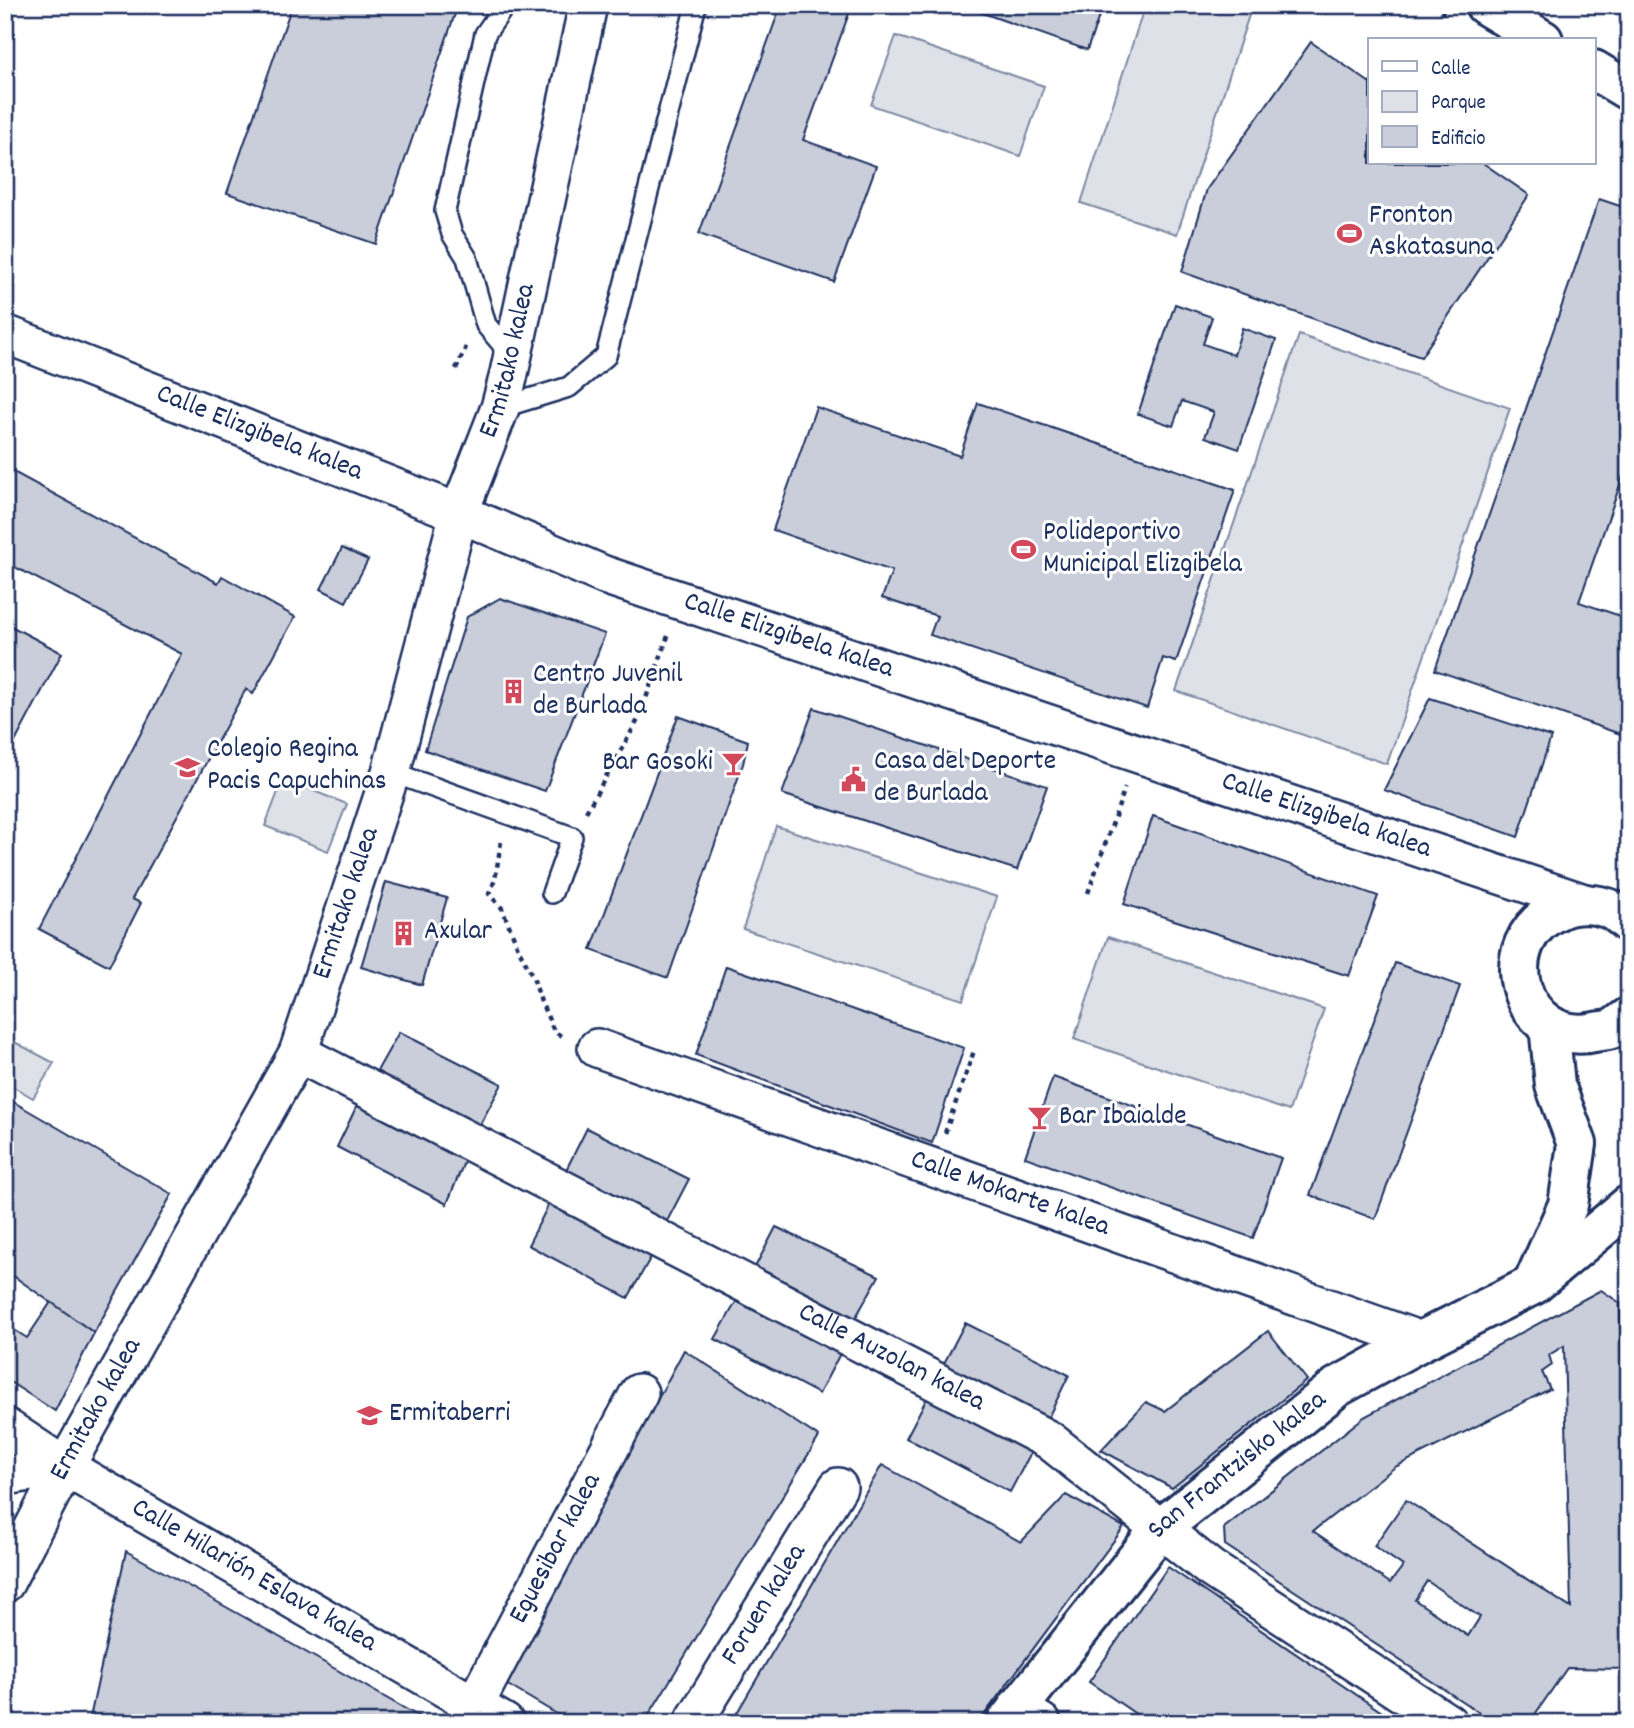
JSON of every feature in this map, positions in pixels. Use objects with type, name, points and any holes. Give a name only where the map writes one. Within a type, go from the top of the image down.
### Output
[{"type":"street","name":"Ermitako kalea","points":[[5,1583],[65,1467],[298,1053],[391,772],[459,513],[504,393],[587,5]]},
{"type":"street","points":[[1485,5],[1540,38]]},
{"type":"street","points":[[1596,72],[1629,91]]},
{"type":"street","name":"Calle Elizgibela kalea","points":[[5,334],[459,513],[604,575],[1584,903]]},
{"type":"street","points":[[1629,923],[1612,910],[1584,903],[1564,907],[1536,924],[1526,939],[1520,956],[1520,987],[1533,1011],[1549,1025],[1560,1031],[1582,1035],[1612,1029],[1629,1017]]},
{"type":"street","points":[[1533,1285],[1568,1205],[1577,1144],[1555,1085],[1549,1025]]},
{"type":"street","name":"Calle Mokarte kalea","points":[[597,1048],[1421,1341]]},
{"type":"street","name":"Calle Auzolan kalea","points":[[298,1053],[1049,1440],[1210,1568],[1448,1723]]},
{"type":"street","name":"San Frantzisko kalea","points":[[1022,1718],[1161,1528],[1337,1387],[1533,1285],[1629,1205]]},
{"type":"street","name":"Eguesibar kalea","points":[[490,1713],[639,1393]]},
{"type":"street","name":"Calle Hilarión Eslava kalea","points":[[5,1427],[65,1467],[490,1713]]},
{"type":"street","points":[[5,1476],[65,1467]]},
{"type":"street","name":"Foruen kalea","points":[[693,1723],[838,1487]]},
{"type":"lane","points":[[505,5],[485,34],[445,211],[452,234],[467,258],[486,325],[503,345],[504,393],[569,387],[606,356],[696,5]]},
{"type":"lane","points":[[391,772],[572,837],[552,893]]},
{"type":"path","points":[[572,837],[639,718],[681,601]]},
{"type":"path","points":[[1088,892],[1136,753]]},
{"type":"path","points":[[506,813],[495,880],[489,894],[502,908],[554,1031],[574,1048],[597,1048]]},
{"type":"path","points":[[933,1167],[974,1051]]},
{"type":"green space","points":[[1145,5],[1220,5],[1249,15],[1177,234],[1081,203]]},
{"type":"green space","points":[[896,36],[1044,86],[1020,156],[871,105]]},
{"type":"green space","points":[[1299,335],[1510,408],[1387,764],[1176,691]]},
{"type":"green space","points":[[283,779],[347,804],[328,851],[265,826]]},
{"type":"green space","points":[[776,826],[997,897],[963,1000],[743,929]]},
{"type":"green space","points":[[1108,937],[1324,1009],[1289,1111],[1074,1039]]},
{"type":"green space","points":[[5,1037],[54,1063],[33,1098],[5,1082]]},
{"type":"building","points":[[292,5],[458,5],[376,244],[227,193]]},
{"type":"building","points":[[781,5],[852,5],[803,140],[876,166],[834,282],[699,234]]},
{"type":"building","points":[[960,5],[1103,5],[1087,50]]},
{"type":"building","name":"Fronton Askatasuna","points":[[1311,42],[1368,82],[1368,164],[1484,164],[1529,195],[1421,357],[1182,272],[1207,189]]},
{"type":"building","points":[[1599,199],[1629,209],[1629,459],[1579,602],[1629,619],[1629,737],[1435,670]]},
{"type":"building","points":[[1175,304],[1212,317],[1203,344],[1234,355],[1242,328],[1276,340],[1239,449],[1205,437],[1214,412],[1182,401],[1173,426],[1138,414]]},
{"type":"building","name":"Polideportivo Municipal Elizgibela","points":[[978,403],[1235,490],[1176,662],[1163,658],[1147,708],[930,635],[937,616],[882,598],[892,571],[773,530],[816,407],[960,456]]},
{"type":"building","points":[[5,459],[8,460],[6,468],[218,583],[222,576],[295,617],[253,694],[246,689],[132,899],[141,903],[109,966],[39,929],[182,654],[5,562]]},
{"type":"building","points":[[342,548],[368,560],[346,602],[321,589]]},
{"type":"building","name":"Centro Juvenil de Burlada","points":[[500,598],[605,634],[545,791],[425,750],[467,617]]},
{"type":"building","points":[[5,623],[62,653],[5,761]]},
{"type":"building","points":[[1430,698],[1551,737],[1518,837],[1384,790]]},
{"type":"building","points":[[814,708],[1047,786],[1017,870],[782,794]]},
{"type":"building","points":[[678,716],[748,741],[743,764],[668,978],[591,950]]},
{"type":"building","points":[[1153,816],[1378,896],[1349,976],[1124,904]]},
{"type":"building","name":"Axular","points":[[386,882],[447,898],[422,985],[361,967]]},
{"type":"building","points":[[1395,963],[1460,986],[1375,1219],[1310,1195]]},
{"type":"building","points":[[726,966],[964,1048],[932,1143],[696,1055]]},
{"type":"building","points":[[399,1032],[502,1084],[476,1132],[373,1078]]},
{"type":"building","points":[[1053,1077],[1281,1158],[1253,1238],[1025,1157]]},
{"type":"building","points":[[5,1097],[172,1194],[94,1333],[5,1270]]},
{"type":"building","points":[[361,1097],[467,1155],[447,1204],[337,1147]]},
{"type":"building","points":[[587,1128],[689,1179],[664,1227],[563,1176]]},
{"type":"building","points":[[554,1194],[657,1246],[628,1298],[528,1245]]},
{"type":"building","points":[[776,1227],[879,1276],[852,1324],[752,1273]]},
{"type":"building","points":[[1601,1290],[1620,1303],[1629,1669],[1567,1668],[1529,1723],[1495,1723],[1225,1545],[1224,1528],[1364,1417]],"holes":[[[1564,1346],[1571,1608],[1406,1500],[1374,1546],[1403,1566],[1390,1583],[1313,1531],[1395,1467],[1550,1389],[1542,1372],[1552,1365],[1549,1355]],[[1427,1581],[1480,1617],[1468,1636],[1415,1600]]]},
{"type":"building","points":[[741,1293],[845,1344],[819,1394],[715,1339]]},
{"type":"building","points":[[51,1302],[94,1333],[55,1411],[5,1379],[5,1324],[27,1338]]},
{"type":"building","points":[[965,1323],[1069,1375],[1046,1422],[941,1369]]},
{"type":"building","points":[[1268,1331],[1307,1380],[1172,1488],[1101,1450],[1146,1402],[1165,1411]]},
{"type":"building","points":[[684,1350],[819,1437],[644,1723],[572,1723],[506,1684]]},
{"type":"building","points":[[931,1390],[1036,1443],[1010,1492],[906,1438]]},
{"type":"building","points":[[882,1465],[1021,1542],[1066,1495],[1124,1527],[978,1723],[731,1723]]},
{"type":"building","points":[[126,1551],[430,1723],[98,1723],[90,1718]]},
{"type":"building","points":[[1168,1567],[1398,1723],[1149,1723],[1089,1682]]},
{"type":"place","name":"Fronton Askatasuna","points":[[1349,233]]},
{"type":"place","name":"Polideportivo Municipal Elizgibela","points":[[1023,550]]},
{"type":"place","name":"Centro Juvenil de Burlada","points":[[513,692]]},
{"type":"place","name":"Bar Gosoki","points":[[733,764]]},
{"type":"place","name":"Colegio Regina Pacis Capuchinas","points":[[187,767]]},
{"type":"place","name":"Casa del Deporte de Burlada","points":[[854,779]]},
{"type":"place","name":"Axular","points":[[404,933]]},
{"type":"place","name":"Bar Ibaialde","points":[[1039,1118]]},
{"type":"place","name":"Ermitaberri","points":[[369,1415]]}]
